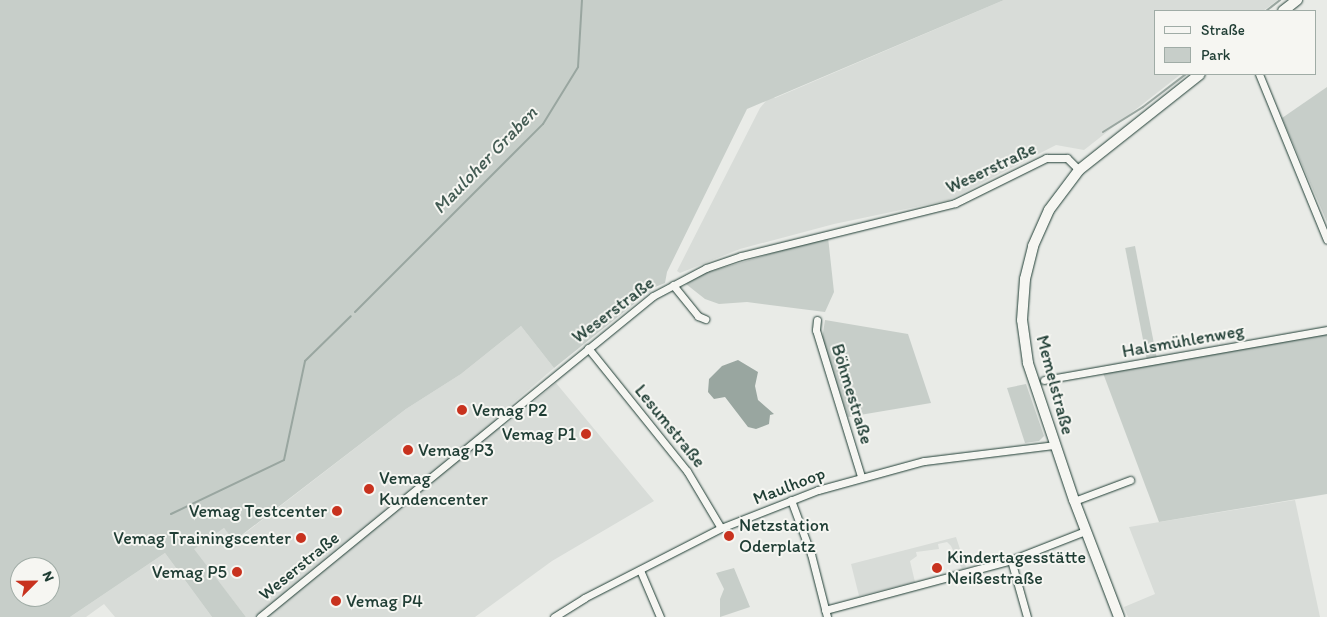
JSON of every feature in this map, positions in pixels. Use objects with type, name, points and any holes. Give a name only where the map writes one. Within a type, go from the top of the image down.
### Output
[{"type":"street","points":[[1284,10],[1297,0]]},
{"type":"street","name":"Memelstraße","points":[[1119,617],[1074,501],[1028,363],[1023,299],[1029,261],[1038,234],[1058,196],[1079,170],[1199,75]]},
{"type":"street","points":[[1259,75],[1327,240]]},
{"type":"street","name":"Weserstraße","points":[[260,617],[588,348],[653,296],[673,285],[706,268],[741,256],[955,202],[1046,158],[1067,158],[1079,170]]},
{"type":"street","points":[[673,285],[698,316],[706,319]]},
{"type":"street","name":"Böhmestraße","points":[[817,320],[816,330],[862,476]]},
{"type":"street","name":"Halsmühlenweg","points":[[1044,380],[1327,330]]},
{"type":"street","name":"Lesumstraße","points":[[588,348],[701,490],[721,528]]},
{"type":"street","name":"Maulhoop","points":[[554,617],[721,528],[791,500],[862,476],[924,461],[1054,445]]},
{"type":"street","points":[[1074,501],[1130,480]]},
{"type":"street","points":[[791,500],[826,613],[1011,560],[1086,531]]},
{"type":"street","points":[[1011,560],[1027,617]]},
{"type":"street","points":[[640,570],[660,617]]},
{"type":"shaded area","points":[[1004,0],[1278,0],[1264,10],[1154,10],[1154,75],[1180,75],[1084,150],[1056,145],[949,200],[834,224],[740,249],[680,273],[677,271],[760,108],[771,95],[775,98]]},
{"type":"shaded area","points":[[521,326],[554,368],[497,417],[504,426],[556,383],[654,501],[552,561],[475,617],[246,617],[193,549],[224,528],[235,541],[406,409],[461,374]]},
{"type":"shaded area","points":[[738,360],[758,372],[755,386],[758,400],[774,414],[770,415],[769,424],[756,429],[748,427],[725,397],[714,399],[708,392],[709,379],[722,366]]},
{"type":"shaded area","points":[[1295,500],[1320,617],[1128,617],[1124,607],[1155,594],[1129,527]]},
{"type":"shaded area","points":[[956,537],[966,567],[962,569],[951,546],[947,542],[938,544],[939,549],[916,552],[917,556],[910,561],[915,582],[859,596],[851,564]]},
{"type":"shaded area","points":[[165,553],[212,617],[115,617],[104,604],[86,617],[70,617]]},
{"type":"green space","points":[[0,0],[1004,0],[747,109],[667,272],[665,283],[655,287],[554,368],[521,326],[461,374],[406,409],[234,541],[224,528],[194,549],[246,617],[212,617],[165,553],[70,617],[0,617]]},
{"type":"green space","points":[[1327,87],[1327,222],[1282,118]]},
{"type":"green space","points":[[828,237],[834,292],[825,312],[747,302],[719,304],[705,299],[686,284],[705,273]]},
{"type":"green space","points":[[1135,246],[1157,358],[1147,360],[1125,248]]},
{"type":"green space","points":[[825,320],[908,334],[931,403],[848,417],[822,340]]},
{"type":"green space","points":[[1327,333],[1327,494],[1159,522],[1103,373]]},
{"type":"green space","points":[[1026,384],[1044,436],[1039,441],[1025,443],[1007,388]]},
{"type":"green space","points":[[734,568],[750,607],[720,617],[720,599],[724,589],[716,573]]},
{"type":"waterway","name":"Mauloher Graben","points":[[355,312],[543,124],[578,67],[582,0]]},
{"type":"waterway","points":[[1267,10],[1280,0]]},
{"type":"waterway","points":[[1103,132],[1143,107],[1185,75]]},
{"type":"waterway","name":"Mauloher Graben","points":[[171,514],[284,460],[305,361],[351,316]]},
{"type":"place","name":"Vemag P2","points":[[462,410]]},
{"type":"place","name":"Vemag P1","points":[[586,434]]},
{"type":"place","name":"Vemag P3","points":[[408,450]]},
{"type":"place","name":"Vemag Kundencenter","points":[[369,489]]},
{"type":"place","name":"Vemag Testcenter","points":[[337,511]]},
{"type":"place","name":"Netzstation Oderplatz","points":[[729,536]]},
{"type":"place","name":"Vemag Trainingscenter","points":[[301,538]]},
{"type":"place","name":"Kindertagesstätte Neißestraße","points":[[937,568]]},
{"type":"place","name":"Vemag P5","points":[[237,572]]},
{"type":"place","name":"Vemag P4","points":[[336,601]]}]
